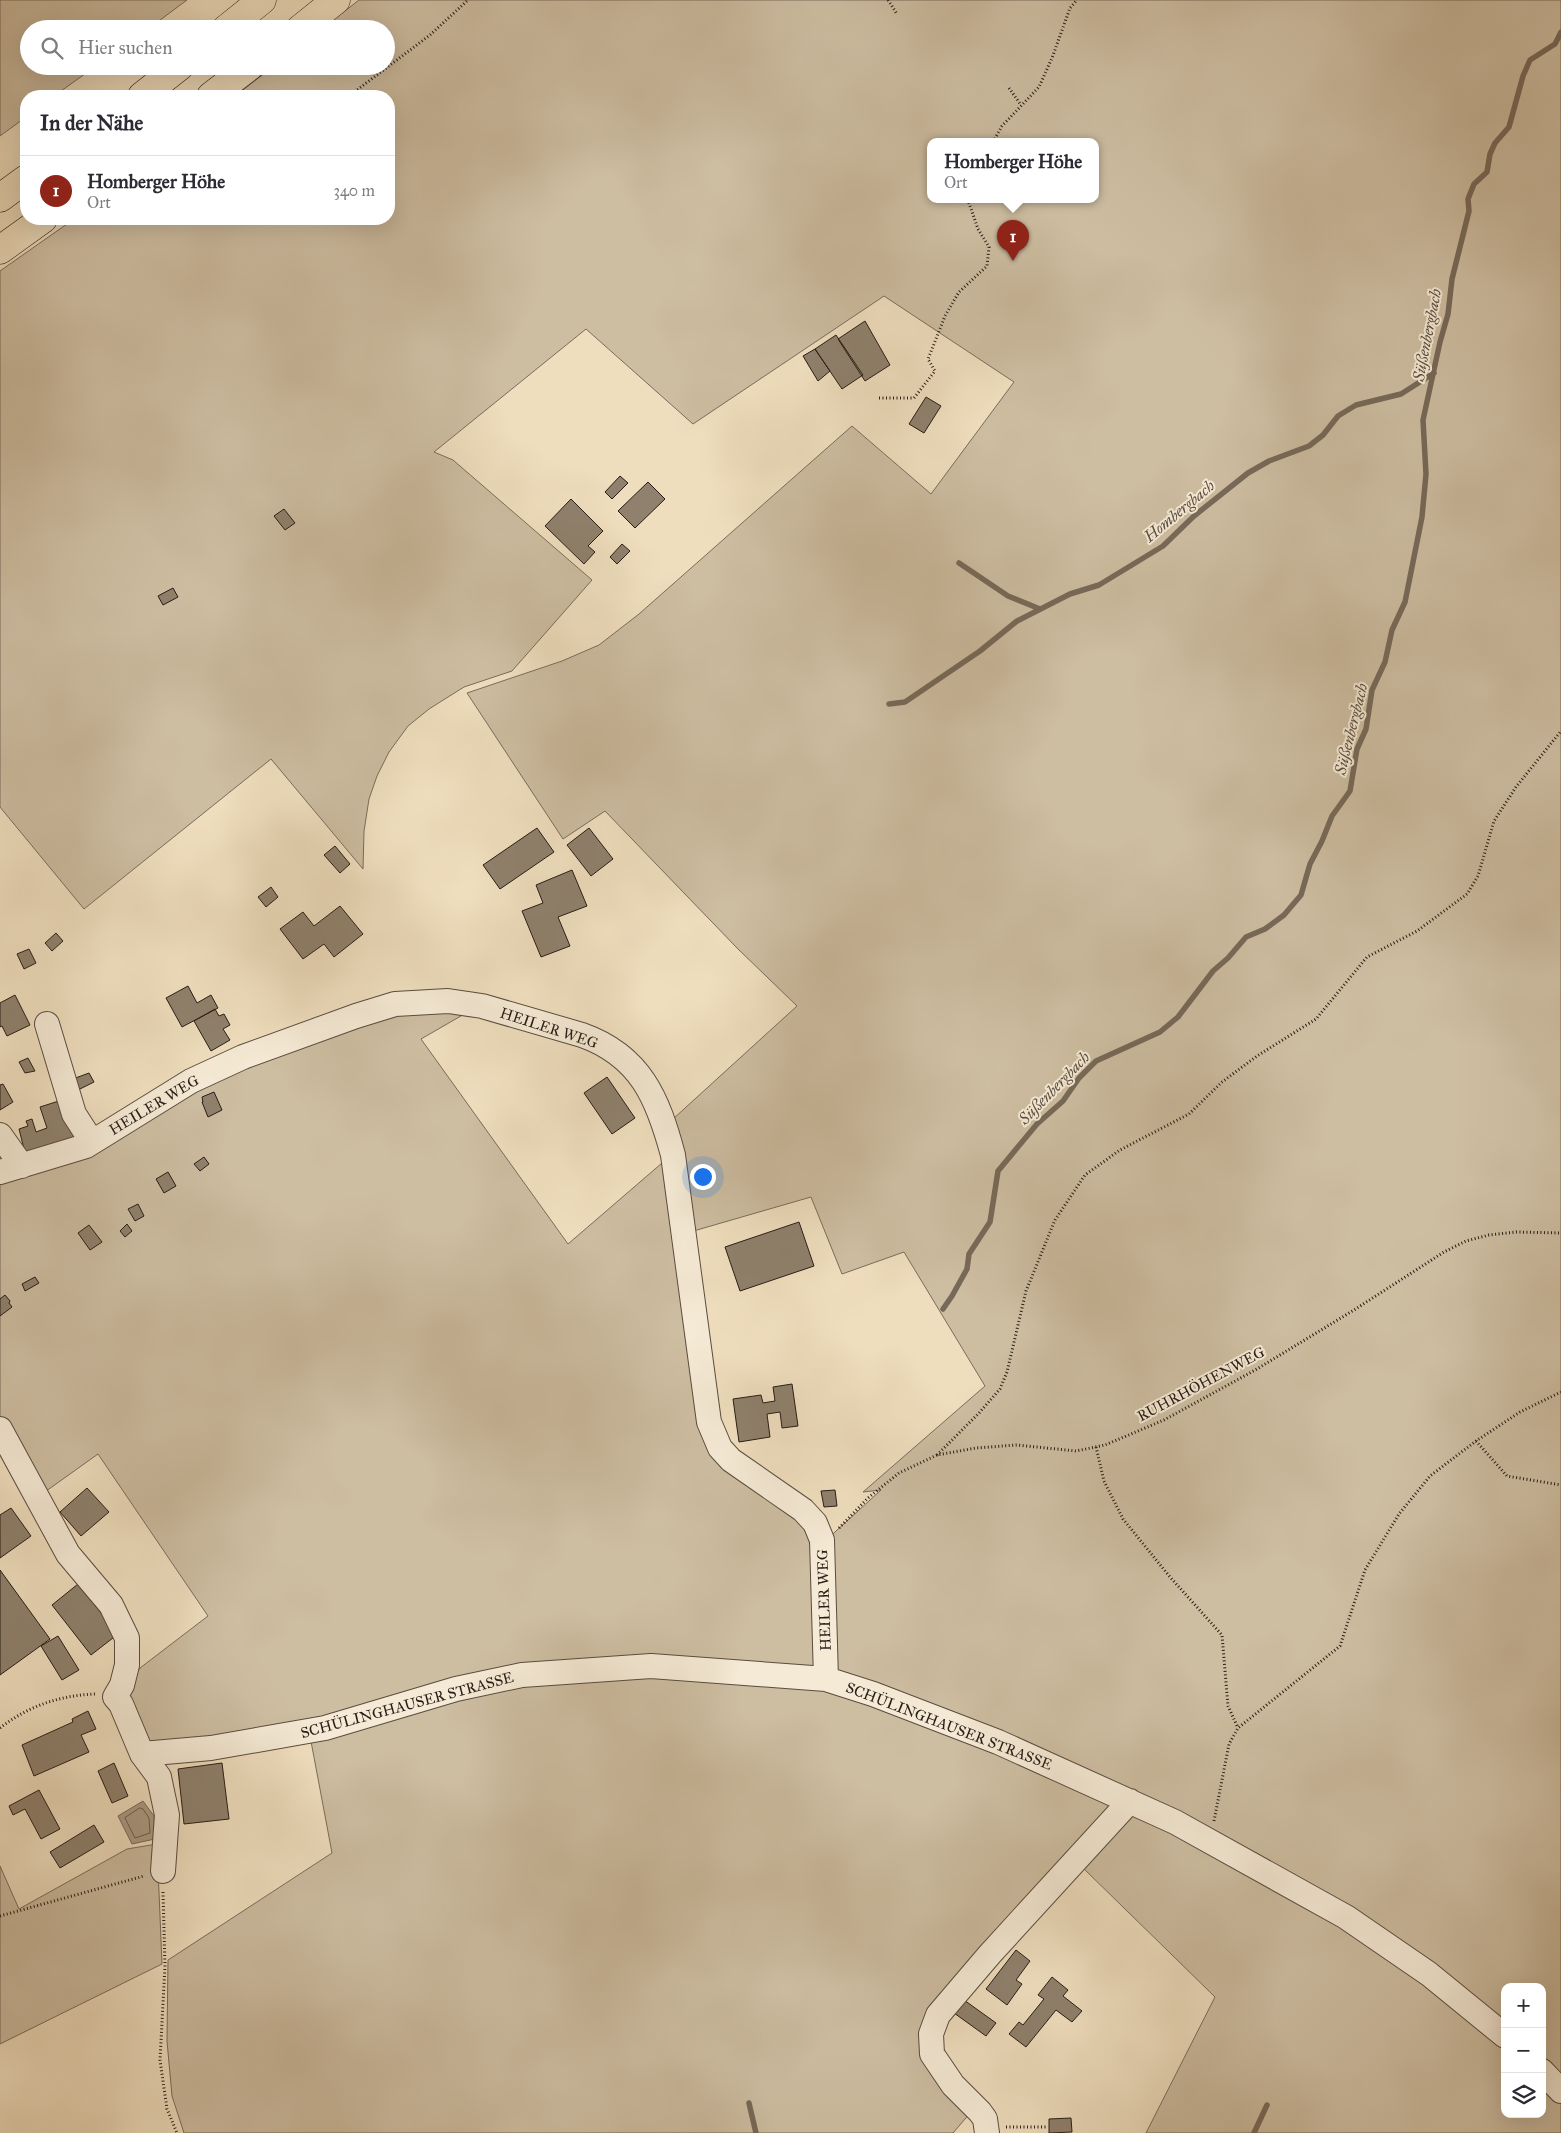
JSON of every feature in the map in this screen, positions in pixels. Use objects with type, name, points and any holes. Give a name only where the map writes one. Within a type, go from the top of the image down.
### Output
[{"type":"highway","points":[[237,20],[262,0]]},
{"type":"highway","points":[[311,20],[336,0]]},
{"type":"highway","points":[[150,90],[169,75]]},
{"type":"highway","points":[[219,90],[238,75]]},
{"type":"highway","points":[[0,198],[20,183]]},
{"type":"highway","points":[[0,250],[35,225]]},
{"type":"street","name":"HEILER WEG","points":[[11,1169],[86,1146],[191,1081],[243,1057],[356,1016],[395,1004],[448,1001],[482,1006],[592,1039],[623,1056],[646,1083],[663,1119],[673,1155],[709,1422],[720,1448],[730,1460],[803,1510],[815,1523],[822,1540],[826,1679]]},
{"type":"street","points":[[47,1024],[74,1114],[92,1142]]},
{"type":"street","points":[[0,1135],[11,1169]]},
{"type":"street","points":[[0,1429],[68,1554],[111,1605],[127,1638],[127,1665],[122,1685],[115,1697],[121,1704],[142,1754],[159,1777],[167,1815],[163,1871]]},
{"type":"street","name":"SCHÜLINGHAUSER STRASSE","points":[[142,1754],[211,1748],[325,1728],[456,1689],[522,1675],[651,1666],[826,1679],[873,1694],[998,1742],[1175,1822],[1346,1917],[1429,1974],[1501,2033]]},
{"type":"street","points":[[987,2130],[980,2112],[953,2085],[932,2054],[931,2034],[938,2015],[990,1954],[1130,1801]]},
{"type":"street","points":[[1544,2073],[1561,2091]]},
{"type":"path","points":[[395,61],[430,35],[468,0]]},
{"type":"path","points":[[888,0],[896,14]]},
{"type":"path","points":[[995,138],[1002,126],[1038,87],[1052,58],[1070,8],[1076,0]]},
{"type":"path","points":[[357,90],[377,75]]},
{"type":"path","points":[[1009,88],[1021,105]]},
{"type":"path","points":[[879,398],[914,398],[935,371],[928,359],[945,316],[959,292],[987,266],[989,247],[978,228],[969,203]]},
{"type":"path","points":[[937,1455],[1000,1389],[1007,1372],[1026,1291],[1055,1220],[1085,1175],[1120,1150],[1189,1114],[1222,1082],[1257,1056],[1316,1019],[1367,957],[1417,931],[1467,894],[1478,876],[1494,821],[1516,787],[1561,731]]},
{"type":"path","name":"RUHRHÖHENWEG","points":[[822,1540],[841,1526],[868,1498],[899,1473],[937,1455],[976,1448],[1017,1445],[1076,1451],[1105,1445],[1164,1420],[1248,1373],[1354,1310],[1444,1252],[1466,1241],[1489,1234],[1516,1232],[1561,1234]]},
{"type":"path","points":[[1210,1841],[1229,1744],[1238,1728],[1340,1646],[1365,1570],[1398,1514],[1430,1476],[1476,1441],[1520,1412],[1561,1392]]},
{"type":"path","points":[[1476,1441],[1507,1476],[1561,1485]]},
{"type":"path","points":[[1096,1447],[1104,1480],[1123,1519],[1222,1635],[1228,1706],[1238,1728]]},
{"type":"path","points":[[0,1728],[16,1716],[47,1702],[82,1694],[105,1694],[115,1697]]},
{"type":"path","points":[[0,1916],[163,1871],[165,1966],[160,2060],[167,2108],[177,2133]]},
{"type":"path","points":[[987,2130],[1047,2127]]},
{"type":"shaded area","points":[[0,0],[187,0],[160,20],[20,20],[20,75],[83,75],[62,90],[20,90],[20,121],[0,136]]},
{"type":"shaded area","points":[[359,0],[1561,0],[1561,2133],[1146,2133],[1215,1997],[1080,1865],[927,2036],[971,2112],[953,2133],[184,2133],[172,2096],[167,2041],[168,1960],[332,1853],[310,1736],[459,1693],[651,1670],[824,1677],[824,1542],[881,1490],[863,1492],[985,1386],[904,1252],[842,1274],[811,1197],[690,1232],[673,1119],[797,1006],[737,948],[605,811],[563,839],[467,693],[562,661],[599,645],[639,614],[852,426],[931,494],[1014,382],[884,296],[693,424],[586,329],[434,452],[453,460],[592,580],[512,671],[464,687],[429,709],[408,726],[389,752],[377,776],[369,799],[364,831],[363,869],[271,759],[84,909],[0,807],[0,271],[65,225],[395,225],[395,90],[243,90],[262,75],[395,75],[395,20],[333,20]]},
{"type":"shaded area","points":[[473,1009],[421,1039],[568,1244],[669,1157],[705,1422],[810,1525],[819,1676],[651,1661],[392,1705],[144,1751],[124,1694],[140,1668],[208,1616],[98,1454],[42,1494],[0,1422],[0,1178],[192,1086],[394,1010]]},
{"type":"shaded area","points":[[157,1844],[162,1964],[0,2044],[0,1866],[19,1909],[127,1849]]},
{"type":"water","points":[[143,1801],[154,1816],[155,1839],[132,1844],[118,1816]]},
{"type":"building","points":[[865,321],[890,365],[865,381],[838,339]]},
{"type":"building","points":[[836,335],[863,375],[842,389],[815,349]]},
{"type":"building","points":[[815,349],[830,371],[818,381],[803,356]]},
{"type":"building","points":[[926,397],[941,406],[924,433],[909,424]]},
{"type":"building","points":[[620,476],[628,483],[612,499],[605,492]]},
{"type":"building","points":[[648,482],[665,499],[635,528],[618,511]]},
{"type":"building","points":[[571,499],[603,531],[588,546],[595,552],[584,564],[545,526]]},
{"type":"building","points":[[284,509],[295,523],[285,530],[274,516]]},
{"type":"building","points":[[622,544],[630,551],[617,564],[610,557]]},
{"type":"building","points":[[173,588],[178,597],[163,605],[158,596]]},
{"type":"building","points":[[537,828],[554,852],[500,889],[483,865]]},
{"type":"building","points":[[589,828],[613,859],[591,876],[567,845]]},
{"type":"building","points":[[335,846],[350,864],[340,873],[324,855]]},
{"type":"building","points":[[572,870],[587,906],[558,917],[570,946],[541,957],[522,911],[543,903],[536,885]]},
{"type":"building","points":[[271,887],[278,897],[266,907],[258,897]]},
{"type":"building","points":[[340,906],[363,934],[334,957],[324,944],[303,959],[280,929],[303,912],[314,926]]},
{"type":"building","points":[[56,933],[63,941],[52,951],[45,943]]},
{"type":"building","points":[[29,949],[36,963],[24,969],[17,954]]},
{"type":"building","points":[[188,986],[197,1003],[211,995],[218,1008],[182,1027],[166,998]]},
{"type":"building","points":[[15,995],[30,1025],[7,1036],[2,1026],[0,1027],[0,1003]]},
{"type":"building","points":[[215,1009],[219,1016],[224,1014],[230,1025],[223,1029],[230,1040],[211,1051],[194,1021]]},
{"type":"building","points":[[28,1058],[35,1071],[25,1073],[19,1062]]},
{"type":"building","points":[[89,1073],[94,1082],[76,1091],[70,1080]]},
{"type":"building","points":[[607,1077],[635,1118],[612,1134],[584,1093]]},
{"type":"building","points":[[3,1084],[13,1102],[0,1110],[0,1085]]},
{"type":"building","points":[[214,1092],[222,1110],[208,1117],[202,1097]]},
{"type":"building","points":[[62,1100],[77,1143],[26,1157],[19,1129],[28,1126],[26,1121],[32,1119],[36,1132],[47,1128],[40,1107]]},
{"type":"building","points":[[204,1157],[209,1164],[200,1171],[194,1164]]},
{"type":"building","points":[[168,1172],[176,1186],[164,1193],[156,1179]]},
{"type":"building","points":[[138,1204],[144,1216],[135,1221],[128,1209]]},
{"type":"building","points":[[799,1222],[814,1266],[740,1291],[725,1247]]},
{"type":"building","points":[[127,1224],[132,1231],[125,1237],[120,1231]]},
{"type":"building","points":[[89,1225],[102,1242],[90,1250],[78,1233]]},
{"type":"building","points":[[35,1277],[39,1283],[25,1291],[22,1284]]},
{"type":"building","points":[[5,1295],[12,1307],[0,1316],[0,1299]]},
{"type":"building","points":[[792,1384],[798,1426],[782,1428],[780,1412],[767,1414],[770,1437],[739,1442],[733,1399],[761,1395],[763,1403],[775,1401],[773,1387]]},
{"type":"building","points":[[87,1488],[109,1512],[81,1536],[60,1512]]},
{"type":"building","points":[[835,1490],[837,1506],[824,1507],[821,1491]]},
{"type":"building","points":[[11,1508],[31,1536],[0,1558],[0,1515]]},
{"type":"building","points":[[0,1570],[50,1639],[0,1675]]},
{"type":"building","points":[[78,1584],[118,1634],[91,1655],[52,1605]]},
{"type":"building","points":[[58,1636],[79,1670],[62,1680],[41,1646]]},
{"type":"building","points":[[88,1711],[96,1729],[81,1735],[89,1752],[34,1776],[22,1745],[73,1722],[72,1719]]},
{"type":"building","points":[[114,1763],[128,1796],[112,1803],[98,1771]]},
{"type":"building","points":[[222,1763],[229,1819],[184,1824],[178,1769]]},
{"type":"building","points":[[39,1790],[60,1829],[41,1839],[25,1809],[13,1815],[9,1806]]},
{"type":"building","points":[[94,1825],[104,1842],[60,1868],[50,1852]]},
{"type":"building","points":[[1016,1950],[1030,1961],[1016,1980],[1022,1984],[1007,2005],[986,1989]]},
{"type":"building","points":[[1052,1977],[1068,1990],[1063,1996],[1082,2011],[1072,2022],[1056,2010],[1026,2047],[1009,2034],[1019,2022],[1023,2025],[1044,1999],[1038,1995]]},
{"type":"building","points":[[964,2000],[996,2023],[986,2036],[954,2013]]},
{"type":"building","points":[[1071,2118],[1072,2132],[1049,2133],[1049,2119]]},
{"type":"waterway","name":"Süßenbergbach","points":[[943,1309],[967,1269],[969,1254],[990,1222],[998,1171],[1037,1124],[1063,1101],[1079,1078],[1096,1061],[1160,1032],[1178,1017],[1213,971],[1228,958],[1246,937],[1265,929],[1284,915],[1301,895],[1310,864],[1332,816],[1350,791],[1357,749],[1366,729],[1372,690],[1385,662],[1392,630],[1405,602],[1422,517],[1426,474],[1423,420],[1448,314],[1452,279],[1469,211],[1468,199],[1474,184],[1487,172],[1490,154],[1495,143],[1509,127],[1523,76],[1530,60],[1555,44],[1561,32]]},
{"type":"waterway","name":"Hombergbach","points":[[889,704],[905,702],[980,651],[1017,621],[1070,594],[1099,585],[1163,546],[1194,516],[1248,473],[1269,461],[1309,446],[1323,435],[1338,416],[1356,405],[1401,394],[1434,373]]},
{"type":"waterway","points":[[959,563],[1008,596],[1040,609]]},
{"type":"waterway","points":[[749,2103],[756,2133]]},
{"type":"waterway","points":[[1254,2133],[1267,2105]]},
{"type":"place","name":"Homberger Höhe","points":[[1013,261]]}]
